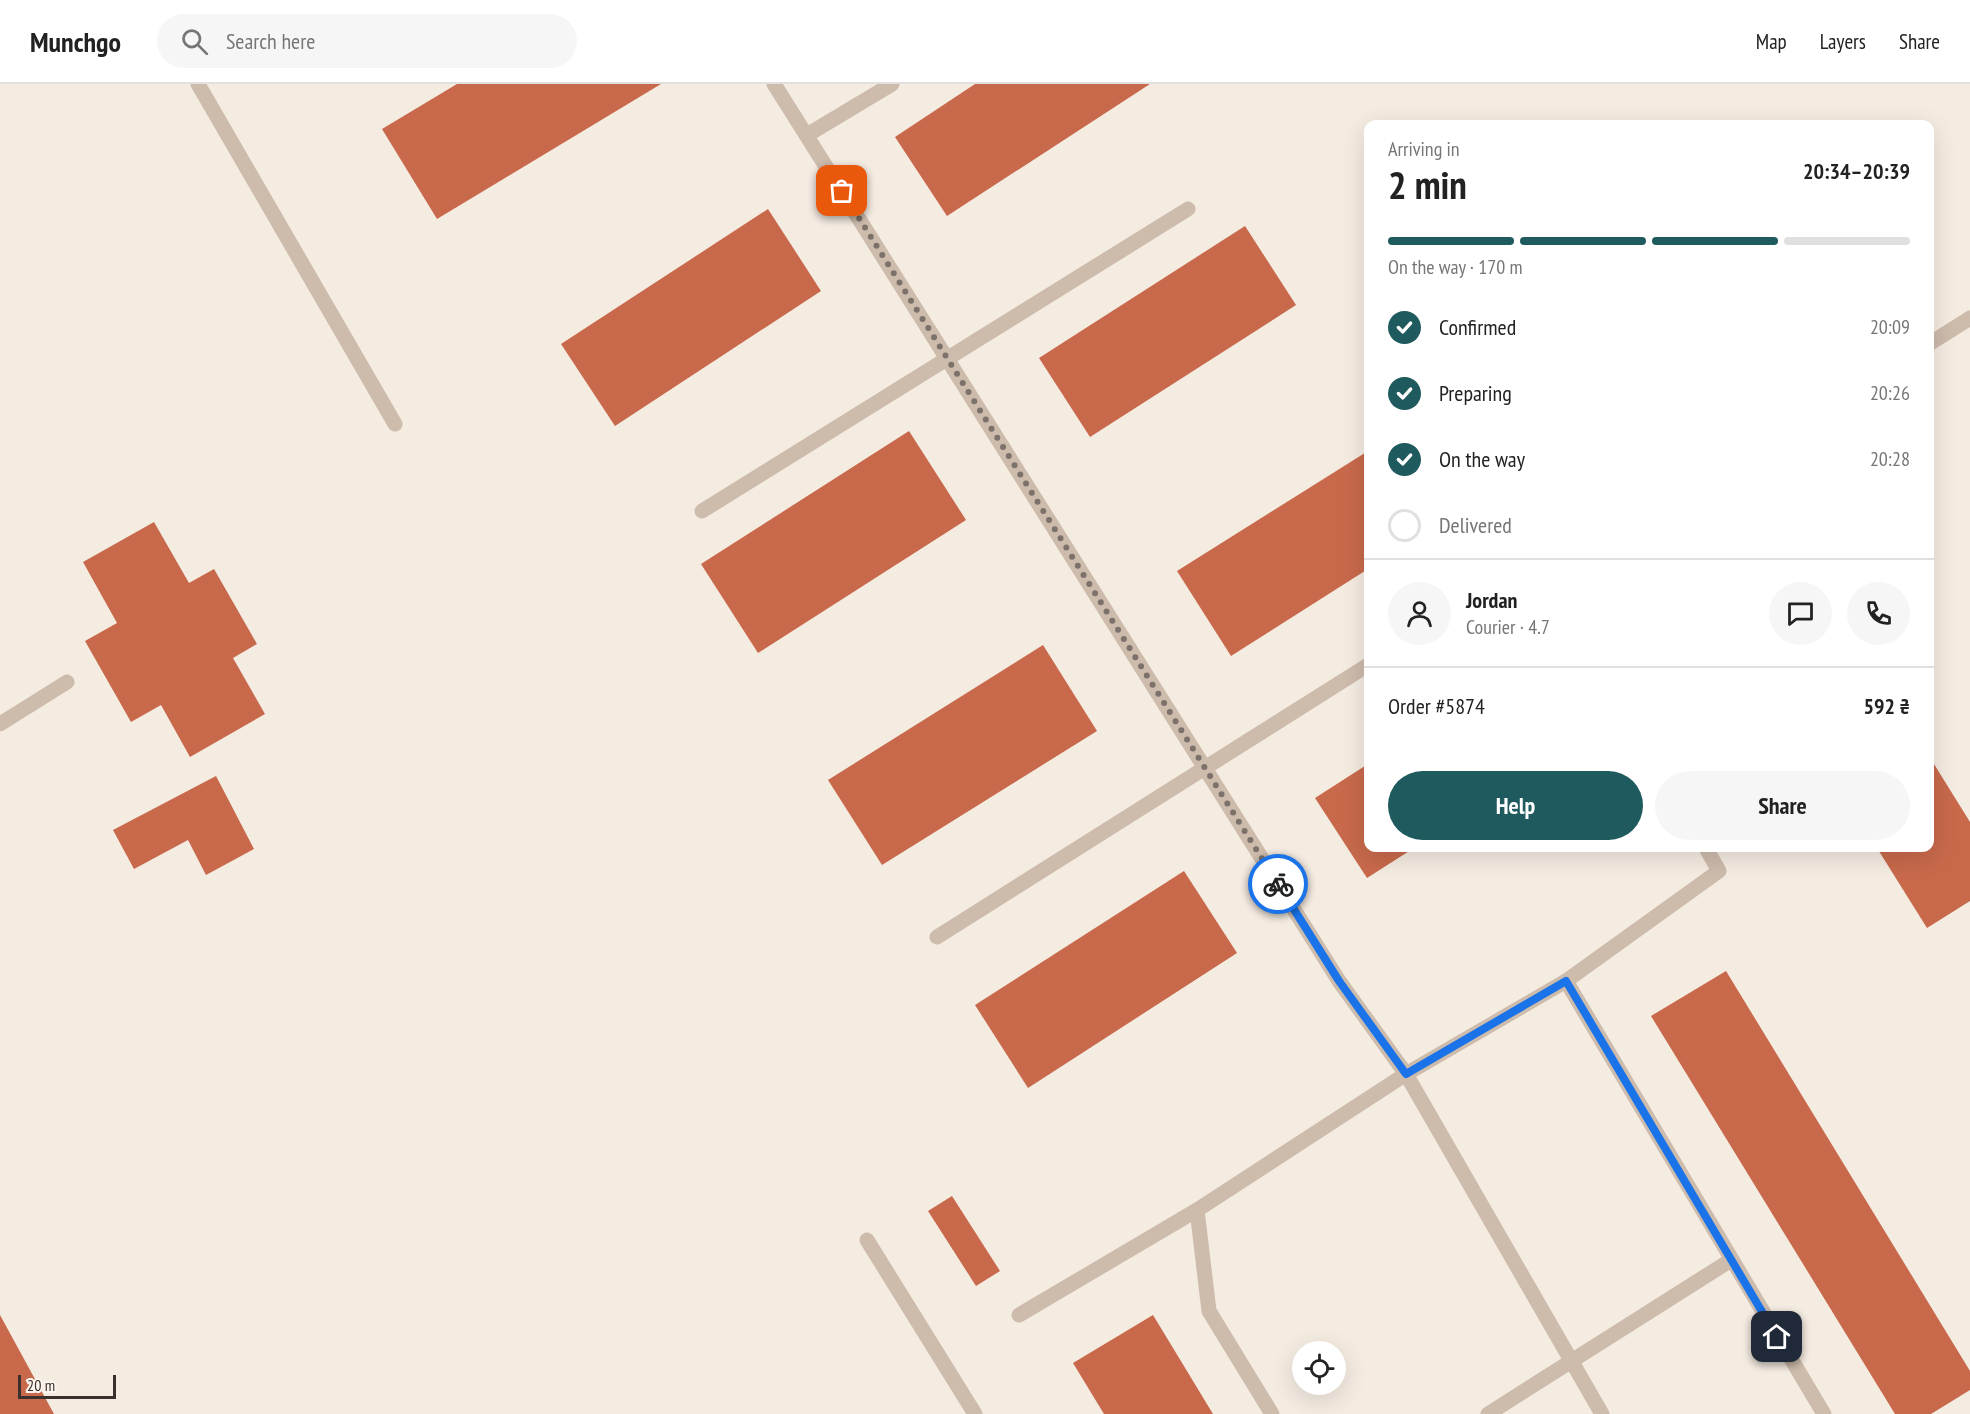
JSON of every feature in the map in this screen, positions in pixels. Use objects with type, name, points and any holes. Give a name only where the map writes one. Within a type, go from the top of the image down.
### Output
[{"type":"lane","points":[[198,84],[395,424]]},
{"type":"lane","points":[[774,84],[1339,981],[1406,1074],[1602,1414]]},
{"type":"lane","points":[[807,135],[892,84]]},
{"type":"lane","points":[[702,511],[1188,209]]},
{"type":"lane","points":[[1934,341],[1970,318]]},
{"type":"lane","points":[[937,937],[1364,668]]},
{"type":"lane","points":[[0,724],[67,681]]},
{"type":"lane","points":[[1019,1315],[1197,1210],[1406,1074],[1566,981],[1719,871],[1708,852]]},
{"type":"lane","points":[[1566,981],[1824,1414]]},
{"type":"lane","points":[[1197,1210],[1209,1311],[1272,1414]]},
{"type":"lane","points":[[867,1240],[975,1414]]},
{"type":"lane","points":[[1488,1414],[1731,1260]]},
{"type":"building","points":[[457,84],[661,84],[437,219],[382,129]]},
{"type":"building","points":[[975,84],[1150,84],[947,216],[895,137]]},
{"type":"building","points":[[768,209],[821,291],[615,426],[561,344]]},
{"type":"building","points":[[1245,226],[1296,305],[1090,437],[1039,358]]},
{"type":"building","points":[[909,431],[966,520],[758,653],[701,564]]},
{"type":"building","points":[[1364,454],[1364,572],[1231,656],[1177,571]]},
{"type":"building","points":[[154,522],[189,583],[214,569],[257,644],[233,658],[265,714],[190,757],[161,705],[131,722],[85,641],[117,623],[83,562]]},
{"type":"building","points":[[1043,645],[1097,731],[882,865],[828,780]]},
{"type":"building","points":[[1934,764],[1970,822],[1970,901],[1927,928],[1880,852],[1934,852]]},
{"type":"building","points":[[1364,767],[1364,852],[1408,852],[1367,878],[1315,798]]},
{"type":"building","points":[[216,776],[254,849],[206,875],[188,840],[134,869],[113,830]]},
{"type":"building","points":[[1184,871],[1237,953],[1028,1088],[975,1005]]},
{"type":"building","points":[[1726,971],[1970,1371],[1970,1390],[1931,1414],[1895,1414],[1651,1016]]},
{"type":"building","points":[[952,1196],[1000,1271],[976,1286],[928,1211]]},
{"type":"building","points":[[0,1315],[54,1414],[0,1414]]},
{"type":"building","points":[[1153,1315],[1213,1414],[1104,1414],[1073,1363]]},
{"type":"way so far","points":[[842,191],[1278,884]]},
{"type":"route","points":[[1278,884],[1339,981],[1406,1074],[1566,981],[1777,1337]]}]
